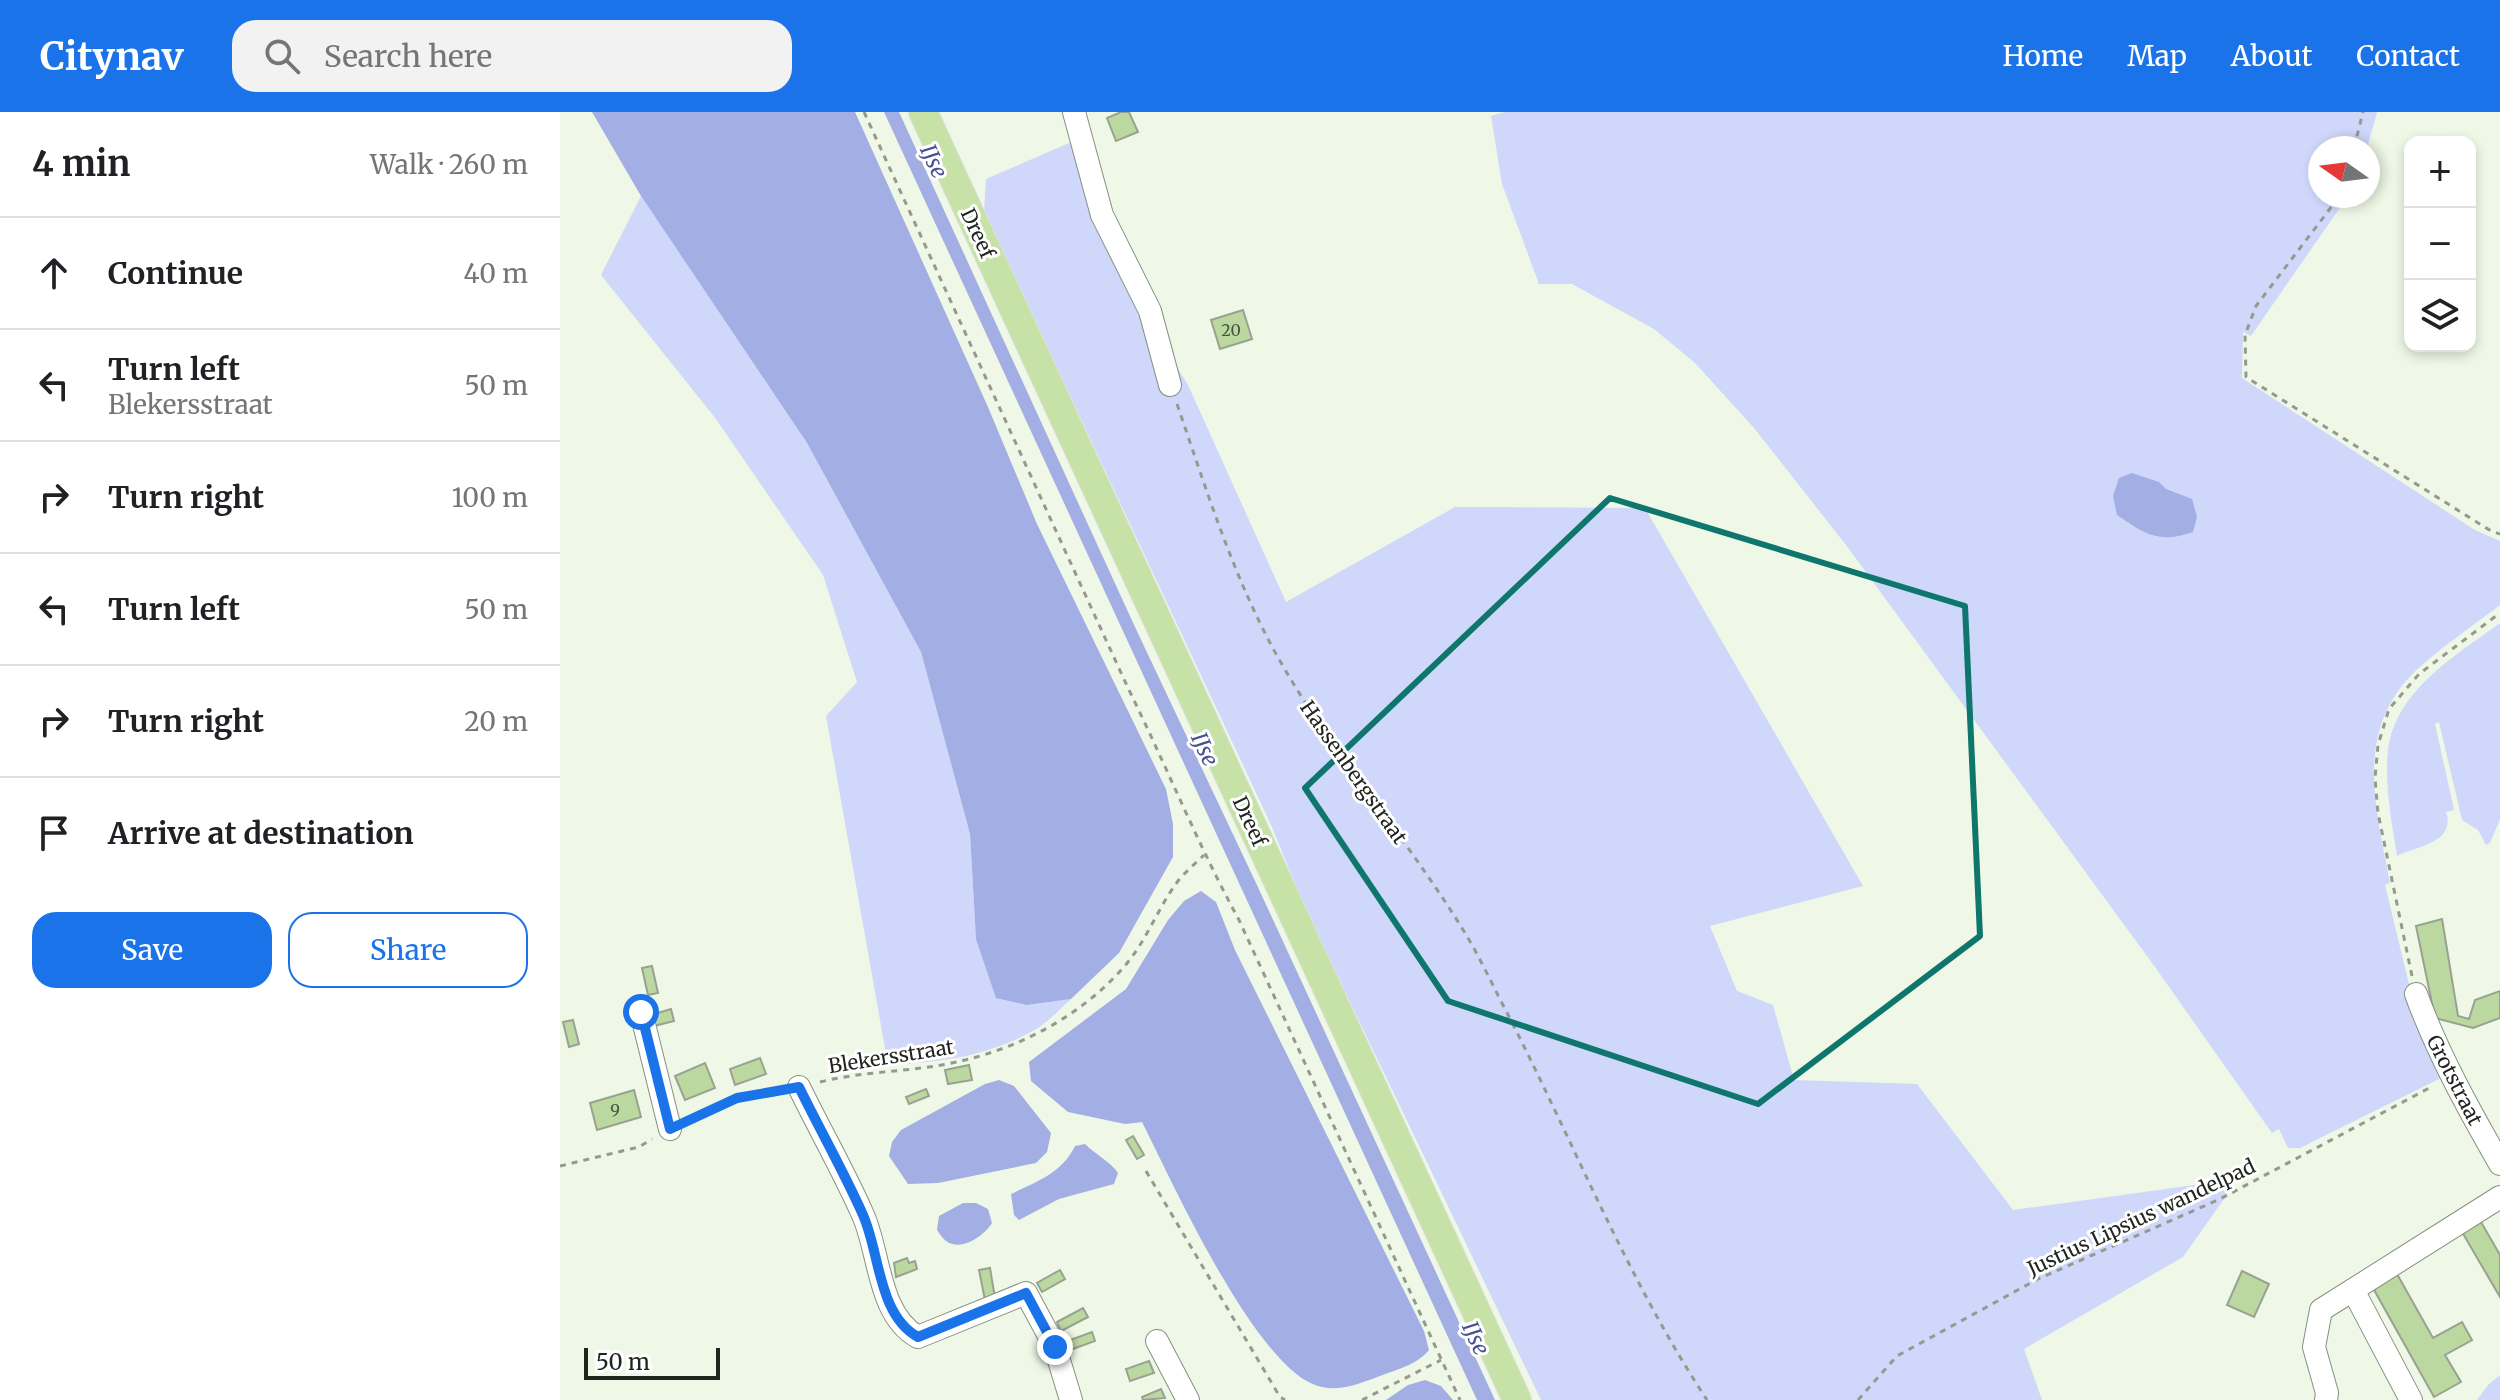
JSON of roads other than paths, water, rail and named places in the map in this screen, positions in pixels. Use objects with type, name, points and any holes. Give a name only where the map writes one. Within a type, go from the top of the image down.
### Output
[{"type":"main road","name":"Dreef","points":[[923,112],[1517,1400]]},
{"type":"street","points":[[1074,112],[1102,215],[1150,311],[1170,385]]},
{"type":"street","name":"Grotstraat","points":[[2416,994],[2450,1077],[2500,1164]]},
{"type":"street","points":[[641,1012],[670,1129]]},
{"type":"street","points":[[799,1087],[864,1218],[889,1301],[909,1332],[918,1337],[1026,1293],[1055,1347],[1071,1400]]},
{"type":"street","points":[[2326,1400],[2327,1393],[2314,1347],[2321,1310],[2500,1197]]},
{"type":"street","points":[[2353,1290],[2411,1400]]},
{"type":"street","points":[[1157,1341],[1188,1400]]},
{"type":"water label","name":"IJse","points":[[934,161]]},
{"type":"water label","name":"IJse","points":[[1205,749]]},
{"type":"water label","name":"IJse","points":[[1476,1338]]}]
